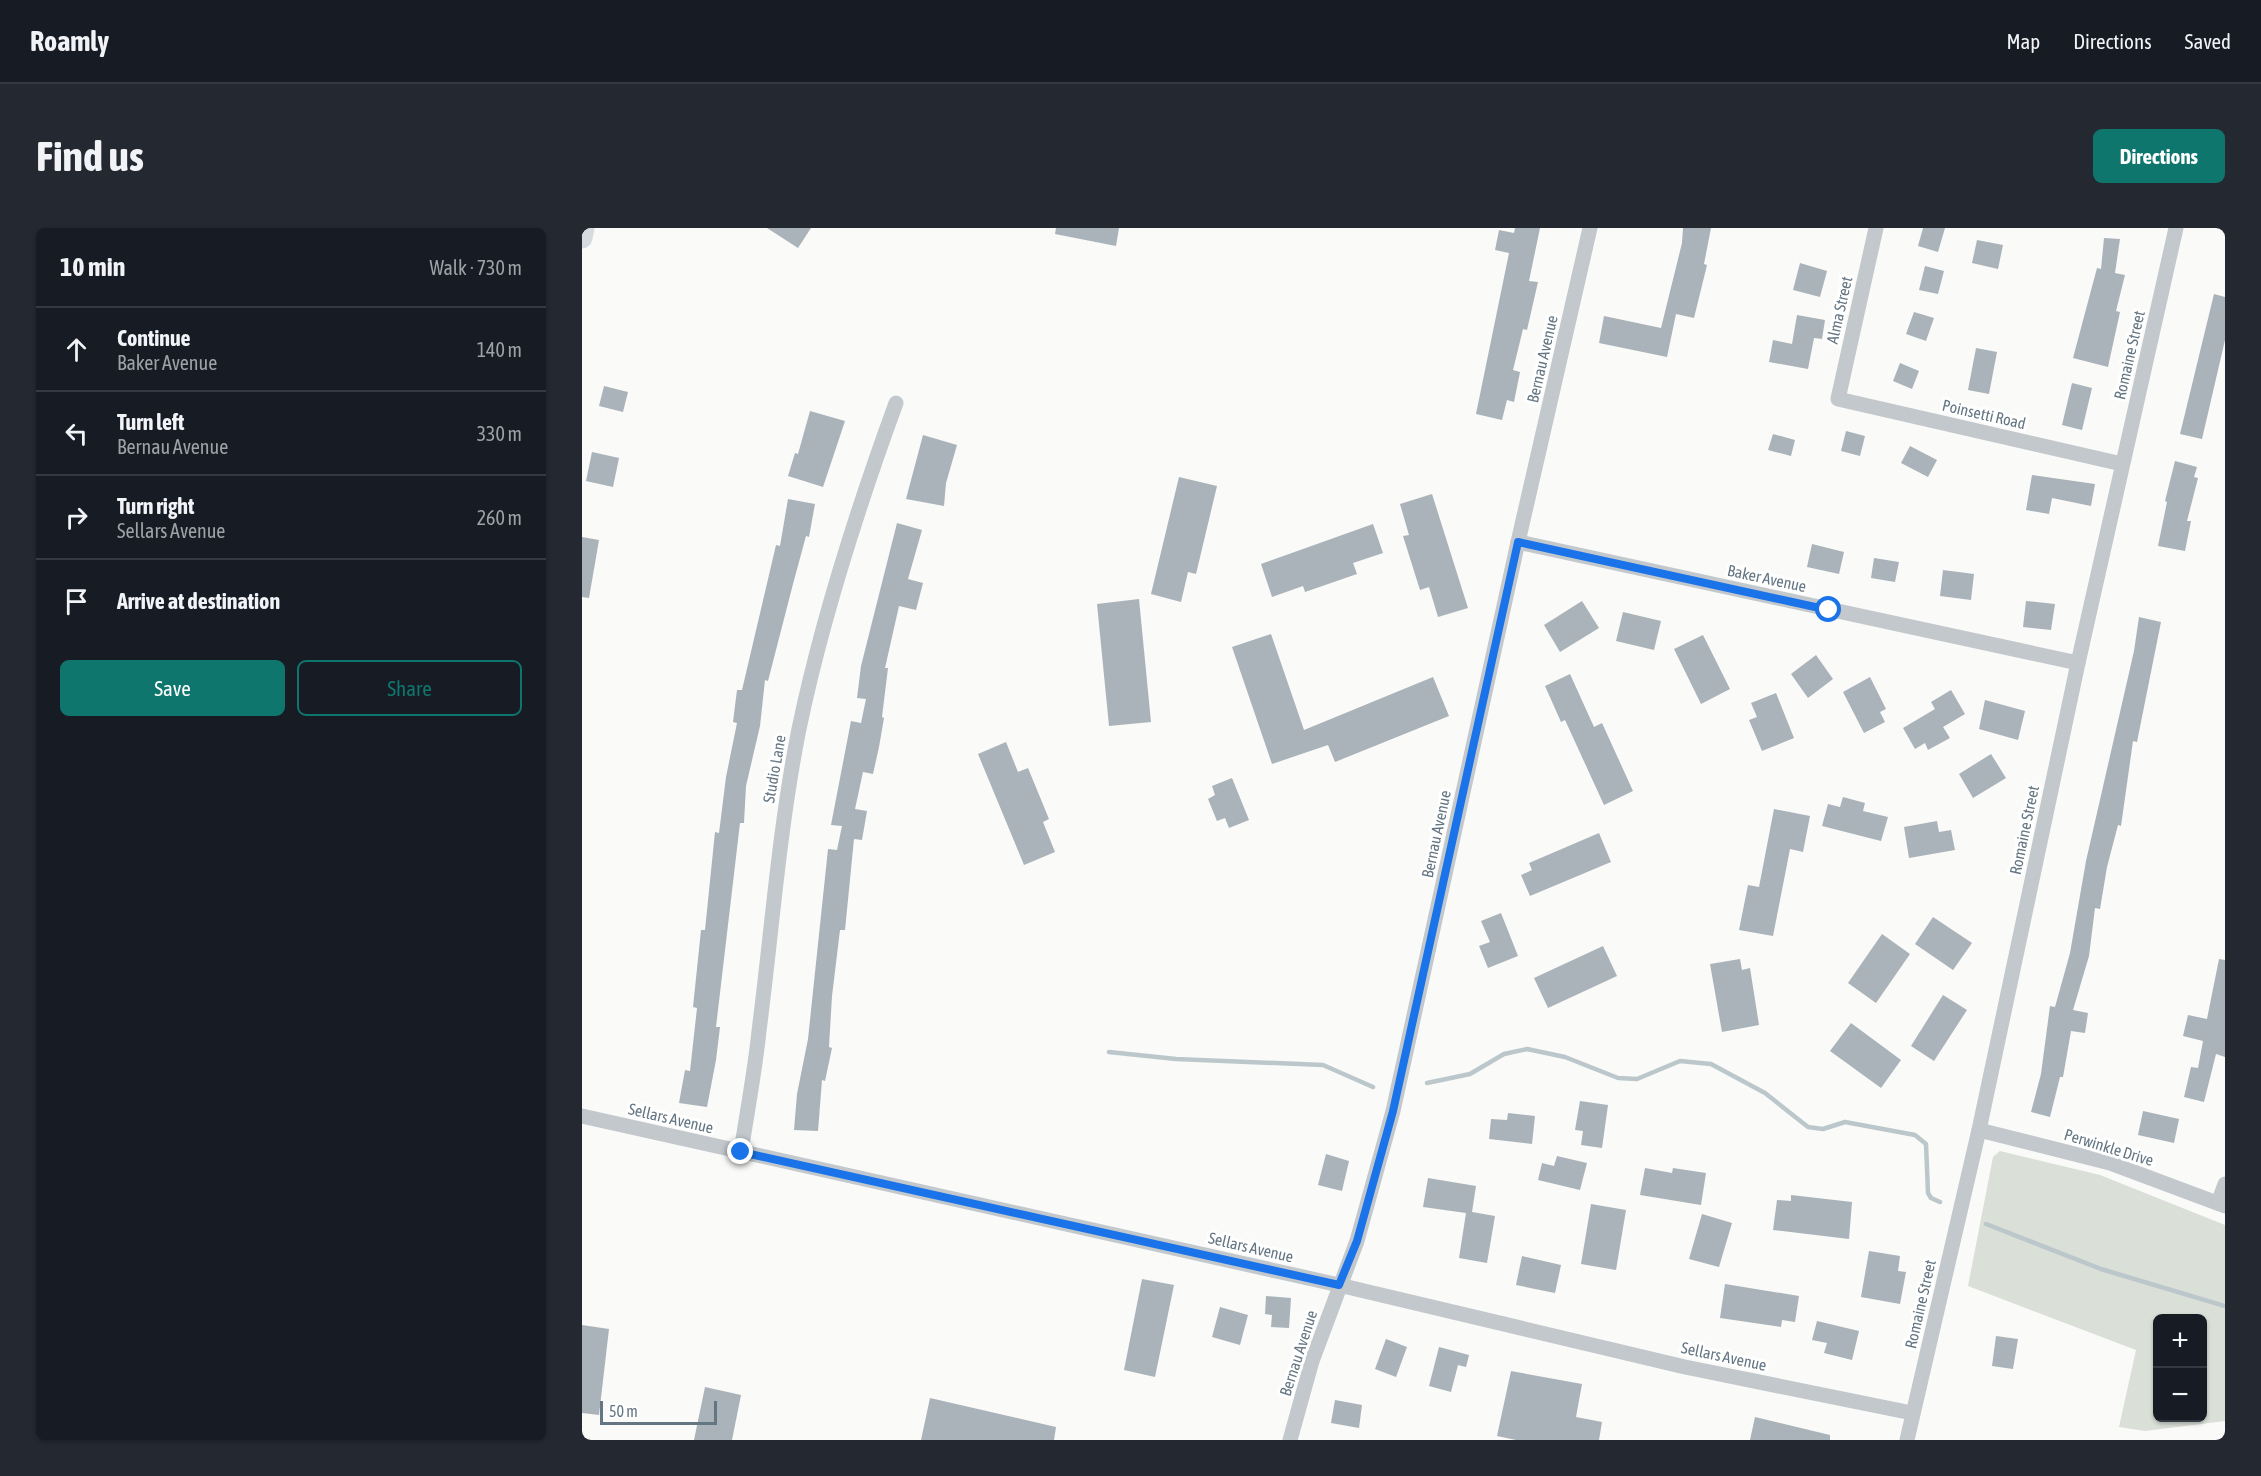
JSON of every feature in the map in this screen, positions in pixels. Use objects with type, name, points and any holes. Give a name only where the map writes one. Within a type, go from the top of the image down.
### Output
[{"type":"main road","points":[[582,238],[584,228]]},
{"type":"street","name":"Bernau Avenue","points":[[1290,1440],[1312,1361],[1359,1233],[1393,1111],[1518,542],[1590,228]]},
{"type":"street","name":"Alma Street","points":[[1838,399],[1876,228]]},
{"type":"street","name":"Romaine Street","points":[[1907,1440],[1979,1130],[2078,663],[2176,228]]},
{"type":"street","name":"Poinsetti Road","points":[[1838,399],[2122,464]]},
{"type":"street","name":"Studio Lane","points":[[741,1152],[759,1033],[780,836],[799,729],[822,633],[858,508],[896,403]]},
{"type":"street","name":"Baker Avenue","points":[[1518,542],[2078,663]]},
{"type":"street","name":"Sellars Avenue","points":[[582,1116],[1339,1285],[1685,1367],[1912,1413]]},
{"type":"street","name":"Perwinkle Drive","points":[[1979,1130],[2110,1163],[2221,1205]]},
{"type":"street","points":[[2221,1205],[2225,1184]]},
{"type":"shaded area","points":[[2000,1151],[2100,1175],[2225,1225],[2225,1421],[2145,1431],[2119,1427],[2136,1350],[1968,1286],[1993,1157]]},
{"type":"building","points":[[767,228],[811,228],[798,248]]},
{"type":"building","points":[[1056,228],[1119,228],[1116,246],[1055,234]]},
{"type":"building","points":[[1515,228],[1540,228],[1529,281],[1538,282],[1527,330],[1523,329],[1513,370],[1520,372],[1514,402],[1507,400],[1502,420],[1476,414],[1509,253],[1495,250],[1499,230],[1514,233]]},
{"type":"building","points":[[1683,228],[1711,228],[1704,264],[1707,265],[1694,318],[1676,314],[1667,357],[1599,343],[1604,316],[1661,328],[1682,243]]},
{"type":"building","points":[[1923,228],[1945,228],[1938,252],[1918,246]]},
{"type":"building","points":[[2104,238],[2120,239],[2115,273],[2125,275],[2116,311],[2120,312],[2108,367],[2073,358],[2097,268],[2101,269]]},
{"type":"building","points":[[1977,240],[2003,245],[1998,269],[1972,263]]},
{"type":"building","points":[[1800,263],[1827,271],[1820,297],[1793,290]]},
{"type":"building","points":[[1925,266],[1944,271],[1938,294],[1919,290]]},
{"type":"building","points":[[2214,294],[2225,297],[2225,340],[2202,439],[2180,434]]},
{"type":"building","points":[[1914,312],[1934,318],[1926,341],[1906,334]]},
{"type":"building","points":[[1797,315],[1825,320],[1822,339],[1814,338],[1808,369],[1769,362],[1773,340],[1792,344]]},
{"type":"building","points":[[1976,348],[1997,352],[1989,394],[1968,390]]},
{"type":"building","points":[[1900,363],[1919,371],[1912,389],[1893,381]]},
{"type":"building","points":[[2072,383],[2092,388],[2082,430],[2062,425]]},
{"type":"building","points":[[604,386],[628,392],[623,412],[599,406]]},
{"type":"building","points":[[810,411],[845,421],[823,487],[788,476],[795,453],[798,454]]},
{"type":"building","points":[[1846,431],[1865,436],[1860,456],[1841,451]]},
{"type":"building","points":[[1773,434],[1795,440],[1791,456],[1768,450]]},
{"type":"building","points":[[923,435],[957,445],[946,483],[944,506],[906,499]]},
{"type":"building","points":[[1910,446],[1937,460],[1928,477],[1901,463]]},
{"type":"building","points":[[592,452],[619,458],[613,487],[586,481]]},
{"type":"building","points":[[2175,461],[2197,467],[2194,477],[2198,478],[2187,521],[2191,521],[2185,551],[2158,546],[2167,502],[2165,501]]},
{"type":"building","points":[[2032,475],[2095,484],[2091,506],[2052,498],[2049,514],[2026,510]]},
{"type":"building","points":[[1179,477],[1217,486],[1196,574],[1188,572],[1181,602],[1151,594]]},
{"type":"building","points":[[1432,494],[1468,608],[1438,617],[1429,587],[1420,590],[1403,536],[1409,535],[1400,504]]},
{"type":"building","points":[[788,499],[815,504],[809,537],[806,536],[768,681],[765,680],[760,726],[746,786],[744,823],[740,823],[716,1027],[720,1027],[716,1060],[707,1107],[679,1103],[685,1070],[690,1071],[697,1008],[693,1007],[701,930],[705,930],[715,832],[719,833],[726,777],[737,723],[733,722],[737,690],[742,690],[776,545],[780,546]]},
{"type":"building","points":[[897,523],[922,530],[908,579],[923,583],[916,610],[899,606],[885,668],[888,668],[879,747],[873,774],[863,772],[855,809],[867,811],[862,840],[854,839],[845,930],[840,930],[832,996],[829,1047],[832,1048],[825,1081],[822,1080],[818,1131],[794,1130],[797,1094],[808,1039],[828,849],[837,850],[842,826],[831,825],[851,721],[861,723],[866,699],[857,698],[861,666]]},
{"type":"building","points":[[1373,524],[1383,553],[1353,563],[1357,574],[1305,592],[1303,586],[1272,597],[1261,564]]},
{"type":"building","points":[[582,537],[599,540],[589,598],[582,597]]},
{"type":"building","points":[[1812,544],[1844,552],[1839,574],[1807,567]]},
{"type":"building","points":[[1874,558],[1899,562],[1895,582],[1871,578]]},
{"type":"building","points":[[1943,570],[1974,574],[1971,600],[1940,596]]},
{"type":"building","points":[[1139,599],[1151,722],[1109,726],[1097,604]]},
{"type":"building","points":[[1582,601],[1599,628],[1560,652],[1544,625]]},
{"type":"building","points":[[2026,601],[2055,604],[2051,630],[2023,627]]},
{"type":"building","points":[[1623,612],[1661,621],[1654,650],[1616,641]]},
{"type":"building","points":[[2139,617],[2161,622],[2137,742],[2133,741],[2121,826],[2118,825],[2107,867],[2100,909],[2095,908],[2089,956],[2073,1010],[2088,1013],[2085,1033],[2071,1031],[2063,1077],[2060,1077],[2050,1117],[2031,1112],[2041,1074],[2050,1006],[2055,1007],[2070,953],[2086,861],[2134,651]]},
{"type":"building","points":[[1271,634],[1304,730],[1433,677],[1449,716],[1335,762],[1328,745],[1272,764],[1232,647]]},
{"type":"building","points":[[1703,635],[1730,689],[1701,704],[1674,649]]},
{"type":"building","points":[[1816,655],[1833,679],[1808,698],[1791,674]]},
{"type":"building","points":[[1570,674],[1594,727],[1602,723],[1633,791],[1604,805],[1565,720],[1561,722],[1545,686]]},
{"type":"building","points":[[1870,677],[1886,709],[1880,712],[1885,722],[1864,733],[1843,692]]},
{"type":"building","points":[[1951,690],[1965,714],[1943,727],[1950,738],[1928,750],[1925,743],[1915,749],[1903,728],[1935,709],[1931,702]]},
{"type":"building","points":[[1776,693],[1794,738],[1762,751],[1749,720],[1757,717],[1751,703]]},
{"type":"building","points":[[1985,700],[2025,711],[2018,740],[1979,729]]},
{"type":"building","points":[[1006,742],[1018,772],[1028,768],[1049,819],[1043,822],[1055,852],[1024,865],[978,754]]},
{"type":"building","points":[[1991,754],[2006,778],[1973,798],[1959,774]]},
{"type":"building","points":[[1232,778],[1249,820],[1229,828],[1225,818],[1217,821],[1208,799],[1215,795],[1212,786]]},
{"type":"building","points":[[1843,797],[1865,803],[1863,811],[1888,817],[1881,841],[1822,826],[1828,804],[1840,807]]},
{"type":"building","points":[[1774,809],[1810,816],[1803,852],[1790,849],[1773,936],[1739,930],[1748,885],[1759,887]]},
{"type":"building","points":[[1937,821],[1939,832],[1951,830],[1955,850],[1909,858],[1904,827]]},
{"type":"building","points":[[1599,833],[1611,862],[1530,896],[1521,875],[1532,870],[1529,863]]},
{"type":"building","points":[[1501,913],[1518,956],[1488,968],[1479,946],[1490,942],[1481,921]]},
{"type":"building","points":[[1933,917],[1972,943],[1953,970],[1915,944]]},
{"type":"building","points":[[1882,934],[1910,954],[1876,1003],[1848,983]]},
{"type":"building","points":[[1603,946],[1617,976],[1548,1008],[1534,978]]},
{"type":"building","points":[[1740,959],[1742,970],[1750,968],[1759,1025],[1722,1032],[1710,964]]},
{"type":"building","points":[[2219,959],[2225,960],[2225,1057],[2216,1054],[2204,1102],[2184,1097],[2191,1067],[2198,1068],[2203,1041],[2183,1036],[2188,1015],[2207,1019]]},
{"type":"building","points":[[1943,995],[1967,1010],[1934,1061],[1911,1046]]},
{"type":"building","points":[[1851,1023],[1901,1060],[1881,1088],[1830,1051]]},
{"type":"building","points":[[1580,1101],[1608,1105],[1602,1148],[1581,1145],[1583,1131],[1575,1130]]},
{"type":"building","points":[[2143,1111],[2179,1119],[2174,1143],[2138,1135]]},
{"type":"building","points":[[1508,1113],[1535,1116],[1532,1144],[1489,1139],[1491,1119],[1507,1120]]},
{"type":"building","points":[[1326,1154],[1349,1161],[1342,1191],[1318,1185]]},
{"type":"building","points":[[1557,1156],[1587,1163],[1580,1190],[1538,1180],[1542,1163],[1554,1166]]},
{"type":"building","points":[[1645,1168],[1672,1173],[1673,1168],[1706,1173],[1701,1205],[1640,1195]]},
{"type":"building","points":[[1428,1178],[1476,1186],[1472,1212],[1495,1216],[1487,1263],[1459,1258],[1466,1213],[1423,1207]]},
{"type":"building","points":[[1791,1195],[1852,1202],[1849,1239],[1773,1230],[1777,1200],[1791,1201]]},
{"type":"building","points":[[1591,1204],[1626,1210],[1616,1270],[1581,1264]]},
{"type":"building","points":[[1702,1214],[1732,1223],[1719,1267],[1689,1259]]},
{"type":"building","points":[[1869,1251],[1900,1256],[1898,1271],[1906,1272],[1900,1304],[1861,1297]]},
{"type":"building","points":[[1522,1256],[1561,1265],[1555,1293],[1516,1285]]},
{"type":"building","points":[[1142,1279],[1174,1285],[1155,1377],[1124,1370]]},
{"type":"building","points":[[1725,1284],[1799,1296],[1795,1322],[1782,1320],[1781,1327],[1720,1318]]},
{"type":"building","points":[[1266,1296],[1291,1298],[1289,1328],[1271,1327],[1272,1315],[1265,1314]]},
{"type":"building","points":[[1220,1307],[1248,1315],[1240,1345],[1212,1337]]},
{"type":"building","points":[[1817,1321],[1859,1331],[1852,1360],[1824,1353],[1827,1343],[1812,1340]]},
{"type":"building","points":[[582,1325],[609,1329],[599,1415],[582,1413]]},
{"type":"building","points":[[1996,1336],[2018,1339],[2013,1369],[1992,1366]]},
{"type":"building","points":[[1386,1339],[1407,1347],[1396,1377],[1375,1369]]},
{"type":"building","points":[[1439,1347],[1469,1355],[1466,1367],[1458,1365],[1451,1392],[1429,1386]]},
{"type":"building","points":[[1511,1371],[1582,1384],[1576,1417],[1602,1422],[1599,1440],[1516,1440],[1497,1436]]},
{"type":"building","points":[[705,1387],[741,1395],[732,1440],[694,1440]]},
{"type":"building","points":[[930,1398],[1056,1427],[1054,1440],[921,1440]]},
{"type":"building","points":[[1335,1400],[1362,1405],[1359,1428],[1331,1423]]},
{"type":"building","points":[[1755,1417],[1830,1435],[1830,1440],[1750,1440]]},
{"type":"waterway","points":[[1427,1083],[1470,1074],[1504,1054],[1527,1049],[1565,1057],[1618,1078],[1637,1079],[1680,1061],[1711,1064],[1765,1093],[1808,1127],[1823,1129],[1845,1122],[1915,1135],[1926,1144],[1928,1193],[1931,1198],[1940,1202]]},
{"type":"waterway","points":[[1109,1052],[1176,1059],[1323,1065],[1373,1087]]},
{"type":"waterway","points":[[1986,1224],[2101,1269],[2225,1306]]},
{"type":"route","points":[[741,1152],[1339,1285],[1357,1241],[1393,1111],[1518,542],[1829,610]]}]
